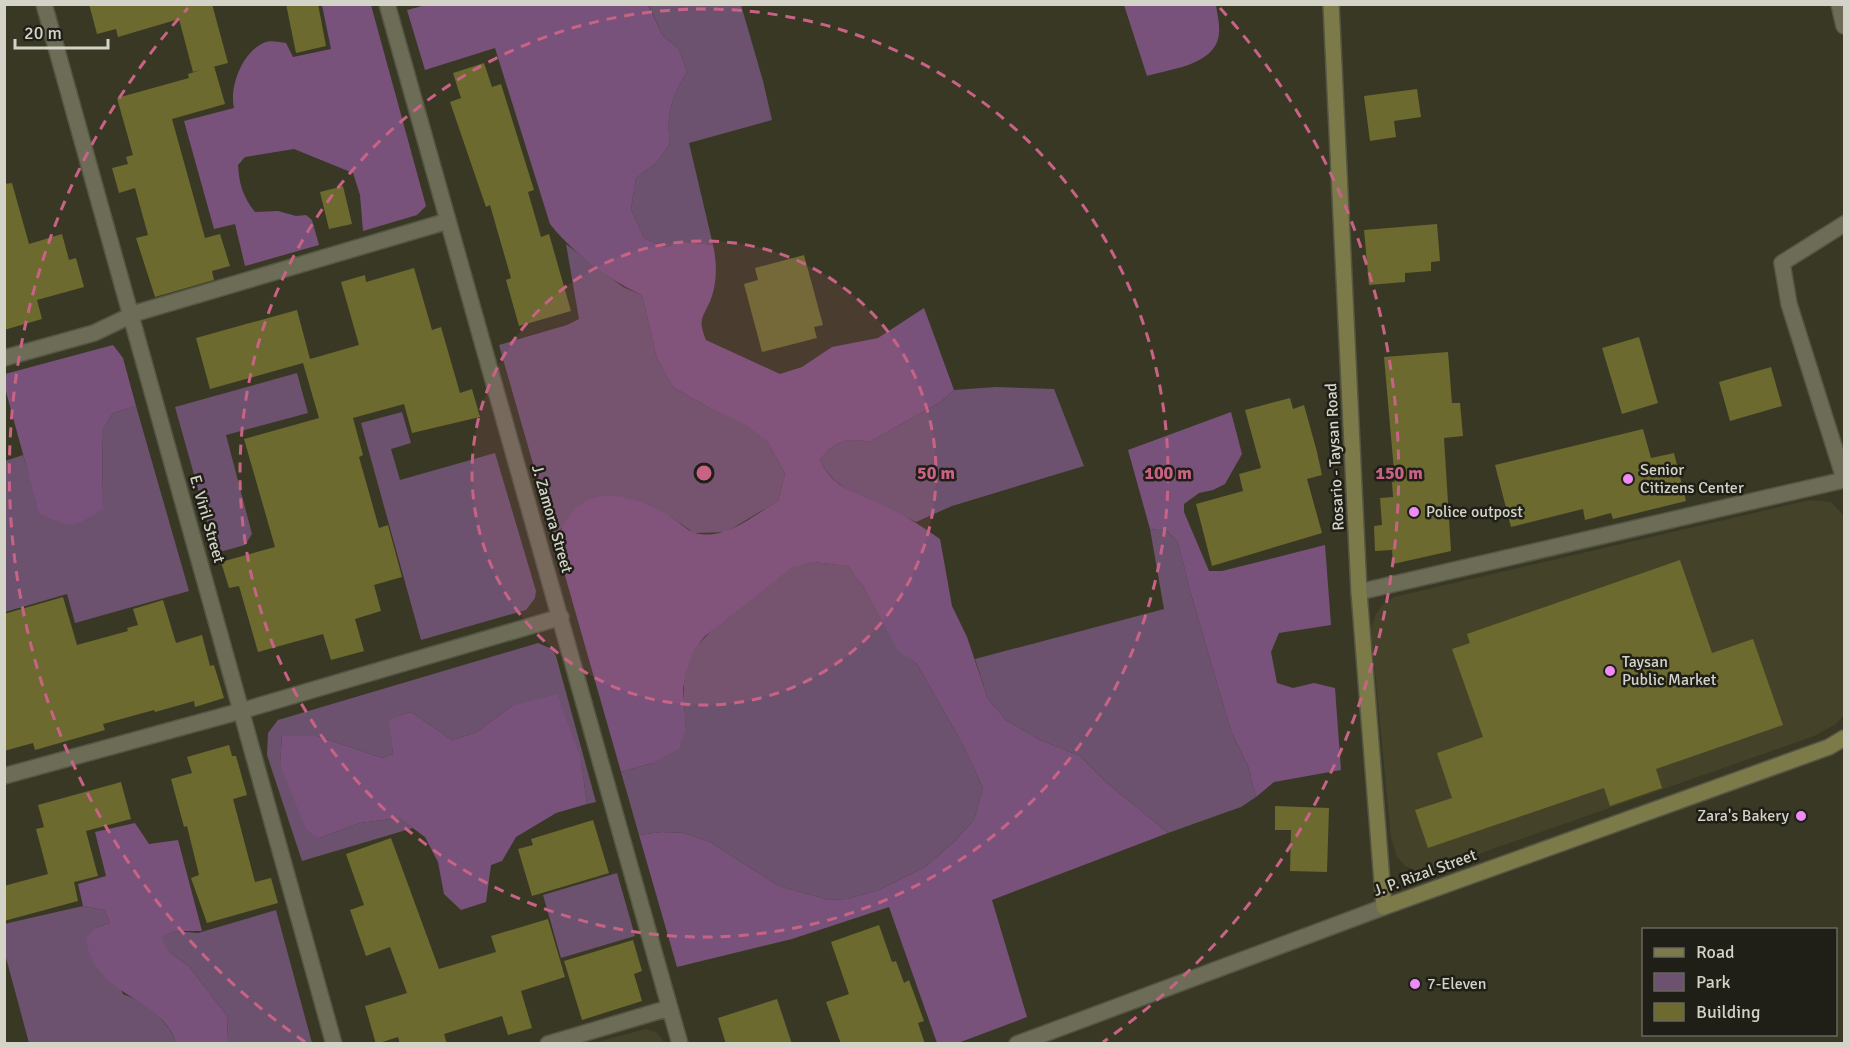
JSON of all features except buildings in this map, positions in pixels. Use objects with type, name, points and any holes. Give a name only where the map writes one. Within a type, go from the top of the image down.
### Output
[{"type":"main road","name":"Rosario - Taysan Road","points":[[1331,4],[1359,592],[1384,907]]},
{"type":"main road","name":"J. P. Rizal Street","points":[[1384,907],[1829,747],[1845,738]]},
{"type":"street","name":"E. Viril Street","points":[[44,4],[334,1044]]},
{"type":"street","name":"J. Zamora Street","points":[[387,4],[680,1044]]},
{"type":"street","points":[[1839,4],[1845,26]]},
{"type":"street","points":[[4,358],[94,333],[131,315],[448,221]]},
{"type":"street","points":[[1359,592],[1845,479],[1789,304],[1782,263],[1845,224]]},
{"type":"street","points":[[4,776],[241,711],[561,617]]},
{"type":"street","name":"J. P. Rizal Street","points":[[1017,1044],[1384,907]]},
{"type":"street","points":[[548,1044],[669,1008]]},
{"type":"shaded area","points":[[322,5],[371,5],[426,206],[417,215],[363,231],[360,195],[353,173],[294,149],[245,157],[238,165],[239,178],[247,201],[255,212],[278,211],[296,216],[306,215],[312,220],[319,245],[245,266],[235,224],[214,229],[184,121],[234,108],[236,80],[244,61],[258,46],[266,42],[286,43],[293,57],[331,49]]},
{"type":"shaded area","points":[[426,5],[648,5],[663,36],[679,49],[687,72],[671,106],[670,144],[657,162],[636,178],[631,209],[644,238],[664,247],[685,242],[713,245],[716,264],[715,284],[702,321],[706,340],[780,374],[802,367],[832,347],[878,338],[924,308],[954,390],[939,403],[869,442],[847,440],[841,442],[830,448],[820,460],[832,478],[840,485],[901,514],[940,539],[952,606],[967,637],[988,699],[1006,720],[1040,740],[1080,756],[1107,783],[1168,833],[992,900],[1027,1017],[958,1043],[937,1043],[889,907],[792,939],[677,967],[639,835],[661,832],[684,833],[710,842],[779,886],[829,900],[847,899],[879,890],[925,867],[955,841],[974,820],[983,788],[962,743],[917,664],[898,651],[864,588],[848,566],[813,562],[791,568],[704,637],[693,652],[686,672],[683,689],[686,729],[679,749],[652,763],[621,772],[556,544],[564,524],[574,510],[587,501],[617,496],[650,506],[695,533],[718,533],[739,525],[778,501],[785,474],[769,444],[748,426],[673,387],[657,359],[642,295],[592,265],[550,224],[495,48],[425,70],[407,10]]},
{"type":"shaded area","points":[[1124,5],[1216,5],[1219,33],[1216,44],[1210,52],[1191,64],[1147,76]]},
{"type":"shaded area","points":[[113,345],[123,358],[136,406],[113,413],[102,431],[103,509],[78,523],[66,524],[39,513],[5,388],[5,374]]},
{"type":"shaded area","points":[[1231,412],[1242,454],[1225,484],[1199,493],[1184,504],[1184,512],[1209,571],[1222,571],[1325,545],[1331,625],[1279,633],[1271,652],[1277,683],[1293,688],[1314,683],[1335,688],[1341,770],[1274,782],[1256,797],[1248,766],[1231,731],[1178,542],[1167,531],[1150,529],[1128,450]]},
{"type":"shaded area","name":"Taysan Public Market","points":[[1810,500],[1831,502],[1844,516],[1844,715],[1836,724],[1814,736],[1430,871],[1417,871],[1405,866],[1397,857],[1391,838],[1371,628],[1383,604],[1394,597]]},
{"type":"shaded area","points":[[557,694],[581,760],[587,804],[556,813],[516,837],[502,861],[491,865],[486,902],[461,910],[444,894],[438,862],[425,837],[399,818],[360,823],[319,838],[306,829],[280,765],[282,736],[317,736],[382,758],[393,754],[389,719],[411,712],[452,740],[475,733],[512,706]]},
{"type":"shaded area","points":[[135,823],[149,844],[178,840],[202,931],[175,931],[161,938],[170,953],[189,966],[227,1016],[228,1043],[176,1043],[168,1027],[157,1015],[114,985],[101,973],[92,958],[86,938],[95,928],[110,923],[104,910],[83,906],[78,884],[106,876],[95,832]]},
{"type":"shaded area","points":[[646,1029],[656,1032],[665,1043],[593,1043]]},
{"type":"green space","points":[[648,4],[741,5],[763,81],[772,120],[689,143],[713,245],[685,242],[664,247],[644,238],[631,209],[636,178],[657,162],[670,144],[671,106],[687,72],[679,49],[663,36]]},
{"type":"green space","points":[[566,244],[623,287],[642,295],[657,359],[673,387],[706,406],[748,425],[769,444],[785,474],[778,501],[726,532],[694,533],[670,516],[561,528],[556,544],[499,345],[567,325],[579,319]]},
{"type":"green space","points":[[297,373],[308,413],[226,435],[252,534],[245,545],[216,553],[175,407]]},
{"type":"green space","points":[[996,387],[1054,389],[1084,466],[952,506],[916,522],[849,490],[827,472],[820,460],[830,448],[841,442],[854,440],[869,442],[939,403],[954,390]]},
{"type":"green space","points":[[136,406],[189,591],[75,623],[67,594],[5,612],[5,461],[23,455],[40,513],[103,509],[102,431],[113,413]]},
{"type":"green space","points":[[402,412],[411,443],[391,449],[400,480],[495,453],[536,591],[535,598],[526,610],[421,640],[361,423]]},
{"type":"green space","points":[[1150,529],[1167,531],[1178,542],[1231,731],[1248,766],[1256,797],[1241,807],[1168,833],[1107,783],[1080,756],[1040,740],[1006,720],[988,699],[975,659],[1164,609]]},
{"type":"green space","points":[[813,562],[848,566],[864,588],[898,650],[917,664],[962,743],[983,788],[974,820],[955,841],[925,867],[879,890],[847,899],[829,900],[779,886],[710,842],[684,833],[661,832],[639,835],[621,772],[652,763],[686,729],[684,699],[686,670],[699,644],[723,620],[769,582],[791,568]]},
{"type":"green space","points":[[538,643],[552,649],[556,656],[596,802],[587,804],[581,760],[512,706],[475,733],[452,740],[411,712],[390,719],[393,754],[382,758],[317,736],[282,736],[280,765],[319,838],[360,823],[399,818],[413,828],[302,861],[267,755],[268,733],[278,720]]},
{"type":"green space","points":[[617,873],[635,936],[561,958],[543,895]]},
{"type":"green space","points":[[83,906],[104,910],[110,923],[95,928],[123,994],[140,1002],[155,1013],[168,1027],[176,1043],[29,1043],[5,954],[4,924]]},
{"type":"green space","points":[[276,910],[312,1043],[228,1043],[227,1016],[189,966],[170,953],[160,938],[175,931],[198,933]]},
{"type":"place","name":"Senior Citizens Center","points":[[1628,479]]},
{"type":"place","name":"Police outpost","points":[[1414,512]]},
{"type":"place","name":"Taysan Public Market","points":[[1610,671]]},
{"type":"place","name":"Zara's Bakery","points":[[1801,816]]},
{"type":"place","name":"7-Eleven","points":[[1415,984]]}]
